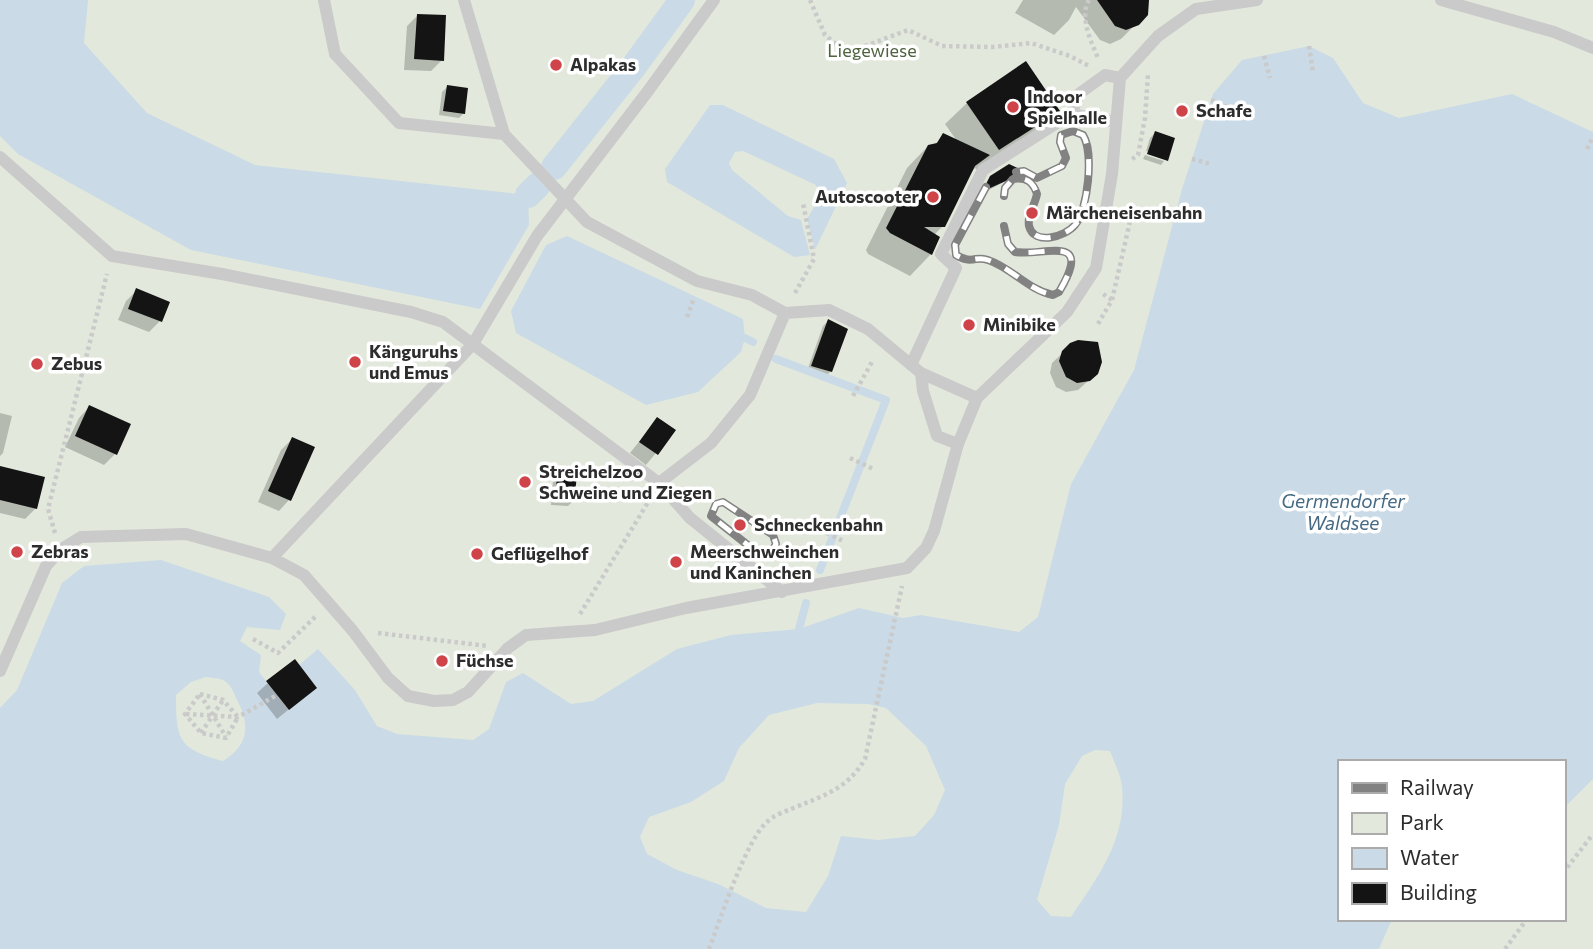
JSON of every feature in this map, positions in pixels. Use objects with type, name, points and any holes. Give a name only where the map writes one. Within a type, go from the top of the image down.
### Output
[{"type":"lane","points":[[324,0],[335,54],[399,123],[504,134]]},
{"type":"lane","points":[[464,0],[504,134],[587,222],[697,281],[752,295],[785,313],[829,310],[868,329],[916,369],[977,398]]},
{"type":"lane","points":[[272,558],[473,344],[537,236],[714,0]]},
{"type":"lane","points":[[0,671],[46,566],[60,550],[81,537],[186,534],[272,558],[304,575],[353,631],[388,678],[408,696],[434,701],[453,700],[468,692],[508,648],[526,635],[595,630],[686,608],[907,568],[926,548],[934,531],[958,444],[977,398],[1067,312],[1096,268],[1112,174],[1120,78],[1158,36],[1196,9],[1257,0]]},
{"type":"lane","points":[[1441,0],[1553,32],[1593,48]]},
{"type":"lane","points":[[958,444],[937,436],[916,369],[956,268],[941,254],[983,170],[1071,114],[1080,93],[1105,75],[1120,78]]},
{"type":"lane","points":[[1071,114],[1116,122]]},
{"type":"lane","points":[[0,157],[112,256],[222,274],[411,312],[443,322],[659,483],[690,518],[782,592]]},
{"type":"lane","points":[[659,483],[711,443],[750,395],[785,313]]},
{"type":"path","points":[[810,0],[825,35],[844,51],[868,46],[908,30],[942,46],[993,47],[1031,43],[1070,56],[1105,75]]},
{"type":"path","points":[[1089,0],[1086,5],[1088,35],[1105,75]]},
{"type":"path","points":[[1309,46],[1313,72]]},
{"type":"path","points":[[1112,174],[1138,155],[1147,92],[1146,49]]},
{"type":"path","points":[[1264,56],[1270,78]]},
{"type":"path","points":[[1211,100],[1232,109]]},
{"type":"path","points":[[1587,149],[1593,136]]},
{"type":"path","points":[[1192,159],[1211,163]]},
{"type":"path","points":[[785,313],[814,259],[803,203]]},
{"type":"path","points":[[60,550],[48,509],[112,256]]},
{"type":"path","points":[[1087,283],[1112,300],[1098,324]]},
{"type":"path","points":[[687,317],[697,291]]},
{"type":"path","points":[[853,396],[872,362]]},
{"type":"path","points":[[850,457],[873,469]]},
{"type":"path","points":[[587,496],[618,496],[659,483]]},
{"type":"path","points":[[570,631],[659,483]]},
{"type":"path","points":[[820,530],[843,541]]},
{"type":"path","points":[[253,639],[278,653],[330,604]]},
{"type":"path","points":[[709,949],[733,885],[759,830],[768,821],[842,787],[857,774],[865,760],[895,608]]},
{"type":"path","points":[[353,631],[508,648]]},
{"type":"path","points":[[200,694],[223,700],[238,717]]},
{"type":"path","points":[[185,714],[200,694]]},
{"type":"path","points":[[200,694],[226,738]]},
{"type":"path","points":[[226,738],[238,717],[277,695]]},
{"type":"path","points":[[201,733],[223,700]]},
{"type":"path","points":[[185,714],[238,717]]},
{"type":"path","points":[[185,714],[201,733],[226,738]]},
{"type":"path","points":[[1565,870],[1593,834]]},
{"type":"path","points":[[1505,949],[1526,921]]},
{"type":"green space","name":"Liegewiese","points":[[0,0],[1593,0],[1593,949],[0,949]]},
{"type":"water","points":[[0,0],[88,0],[84,43],[147,113],[255,165],[528,195],[529,225],[480,309],[191,250],[18,154],[0,136]]},
{"type":"water","name":"Germendorfer Waldsee","points":[[1309,46],[1333,58],[1363,103],[1399,118],[1512,94],[1593,132],[1593,779],[1565,807],[1565,760],[1338,760],[1338,921],[1391,921],[1379,949],[0,949],[0,708],[17,690],[62,583],[84,566],[161,560],[269,597],[286,614],[280,630],[247,627],[240,641],[261,655],[259,672],[288,710],[317,688],[299,665],[318,649],[355,690],[377,726],[397,734],[473,740],[489,729],[506,682],[523,673],[571,704],[593,701],[677,649],[731,635],[799,629],[859,608],[903,618],[921,615],[1019,632],[1038,617],[1071,484],[1134,370],[1182,189],[1213,94],[1242,60]],"holes":[[[206,677],[228,683],[234,692],[245,725],[243,741],[232,755],[223,761],[197,752],[183,740],[177,722],[176,695],[191,682]],[[817,703],[868,704],[886,708],[926,746],[945,790],[934,815],[915,836],[878,840],[841,836],[828,876],[806,912],[766,908],[718,884],[677,870],[647,854],[640,837],[649,817],[691,802],[724,781],[739,748],[769,715]],[[1095,750],[1110,751],[1119,773],[1122,787],[1120,823],[1109,856],[1071,917],[1051,916],[1037,900],[1059,825],[1065,784],[1082,756]]]},
{"type":"water","points":[[710,105],[723,105],[834,159],[847,183],[815,250],[807,219],[820,197],[816,185],[743,151],[735,152],[729,163],[732,170],[788,216],[801,220],[810,255],[794,257],[667,182],[665,169]]},
{"type":"water","points":[[567,236],[743,319],[745,338],[741,352],[698,392],[646,405],[516,333],[511,311],[546,245]]},
{"type":"building","points":[[1097,0],[1149,0],[1148,15],[1139,25],[1126,30],[1115,26]]},
{"type":"building","points":[[417,14],[446,15],[444,61],[414,59]]},
{"type":"building","name":"Indoor Spielhalle","points":[[1026,61],[1060,111],[999,150],[966,102]]},
{"type":"building","points":[[447,85],[468,88],[465,114],[443,111]]},
{"type":"building","points":[[1155,131],[1175,138],[1168,161],[1147,154]]},
{"type":"building","name":"Autoscooter","points":[[943,133],[990,155],[975,166],[945,227],[924,227],[940,237],[932,255],[890,233],[886,228],[928,145],[937,143]]},
{"type":"building","points":[[1009,164],[1026,172],[988,189],[986,184],[990,176]]},
{"type":"building","points":[[136,288],[170,302],[162,322],[128,309]]},
{"type":"building","points":[[828,319],[848,329],[832,372],[811,366]]},
{"type":"building","points":[[1078,340],[1098,342],[1102,362],[1098,374],[1090,381],[1077,383],[1066,377],[1059,361],[1062,351]]},
{"type":"building","points":[[89,405],[131,424],[117,455],[75,436]]},
{"type":"building","points":[[657,417],[676,430],[658,455],[639,442]]},
{"type":"building","points":[[292,437],[315,447],[291,501],[268,491]]},
{"type":"building","points":[[0,466],[45,477],[37,509],[0,500]]},
{"type":"building","points":[[557,474],[577,475],[574,502],[555,502]]},
{"type":"building","points":[[295,659],[317,688],[289,710],[266,681]]},
{"type":"waterway","points":[[554,167],[632,69],[682,0]]},
{"type":"waterway","points":[[528,195],[538,185]]},
{"type":"waterway","points":[[745,338],[753,342]]},
{"type":"waterway","points":[[776,359],[886,400],[820,570]]},
{"type":"waterway","points":[[799,629],[806,603]]},
{"type":"railway","points":[[1004,196],[1005,188],[1013,179],[1026,180],[1034,186],[1037,194],[1029,226],[1032,232],[1043,238],[1064,233],[1080,218],[1089,167],[1083,135],[1073,131],[1061,135],[1060,142],[1066,158],[1062,166],[1037,178],[1024,171],[1016,172]]},
{"type":"railway","points":[[986,187],[955,245],[956,255],[970,260],[988,260],[1044,292],[1053,295],[1059,292],[1069,273],[1071,261],[1068,254],[1061,251],[1015,252],[1008,244],[1004,226]]},
{"type":"railway","points":[[723,502],[773,535],[776,544],[771,553],[763,556],[759,554],[711,516],[716,504],[723,502]]},
{"type":"place","name":"Alpakas","points":[[556,65]]},
{"type":"place","name":"Indoor Spielhalle","points":[[1013,107]]},
{"type":"place","name":"Schafe","points":[[1182,111]]},
{"type":"place","name":"Autoscooter","points":[[933,197]]},
{"type":"place","name":"Märcheneisenbahn","points":[[1032,213]]},
{"type":"place","name":"Minibike","points":[[969,325]]},
{"type":"place","name":"Känguruhs und Emus","points":[[355,362]]},
{"type":"place","name":"Zebus","points":[[37,364]]},
{"type":"place","name":"Streichelzoo Schweine und Ziegen","points":[[525,482]]},
{"type":"place","name":"Schneckenbahn","points":[[740,525]]},
{"type":"place","name":"Zebras","points":[[17,552]]},
{"type":"place","name":"Geflügelhof","points":[[477,554]]},
{"type":"place","name":"Meerschweinchen und Kaninchen","points":[[676,562]]},
{"type":"place","name":"Füchse","points":[[442,661]]}]
